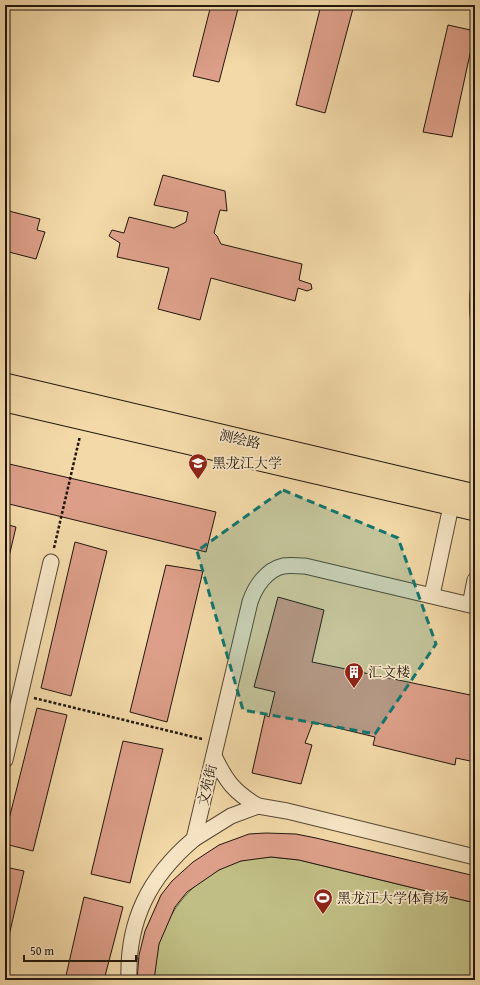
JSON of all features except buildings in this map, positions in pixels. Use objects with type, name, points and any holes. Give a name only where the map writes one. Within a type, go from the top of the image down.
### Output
[{"type":"main road","name":"测绘路","points":[[5,383],[475,494]]},
{"type":"main road","name":"测绘路","points":[[5,402],[475,511]]},
{"type":"street","points":[[451,506],[432,595],[470,605],[475,580]]},
{"type":"street","points":[[5,760],[51,562]]},
{"type":"street","name":"文苑街","points":[[194,839],[250,602],[254,590],[264,577],[283,566],[305,566],[432,595]]},
{"type":"street","points":[[215,750],[224,778],[231,786],[258,806],[287,811],[475,857]]},
{"type":"street","points":[[129,980],[130,941],[136,919],[145,899],[159,878],[177,854],[194,839],[231,816],[258,806]]},
{"type":"path","points":[[51,562],[84,420]]},
{"type":"path","points":[[20,694],[215,750]]},
{"type":"highlighted area","points":[[283,490],[398,538],[436,644],[375,734],[243,710],[197,551]]},
{"type":"shaded area","points":[[475,270],[475,340],[469,305],[472,279]]},
{"type":"shaded area","name":"黑龙江大学体育场","points":[[271,857],[299,860],[475,903],[475,980],[154,980],[158,948],[164,929],[179,903],[189,892],[212,873],[226,866],[244,860]]},
{"type":"place","name":"黑龙江大学","points":[[198,480]]},
{"type":"place","name":"汇文楼","points":[[354,689]]},
{"type":"place","name":"黑龙江大学体育场","points":[[323,915]]}]
